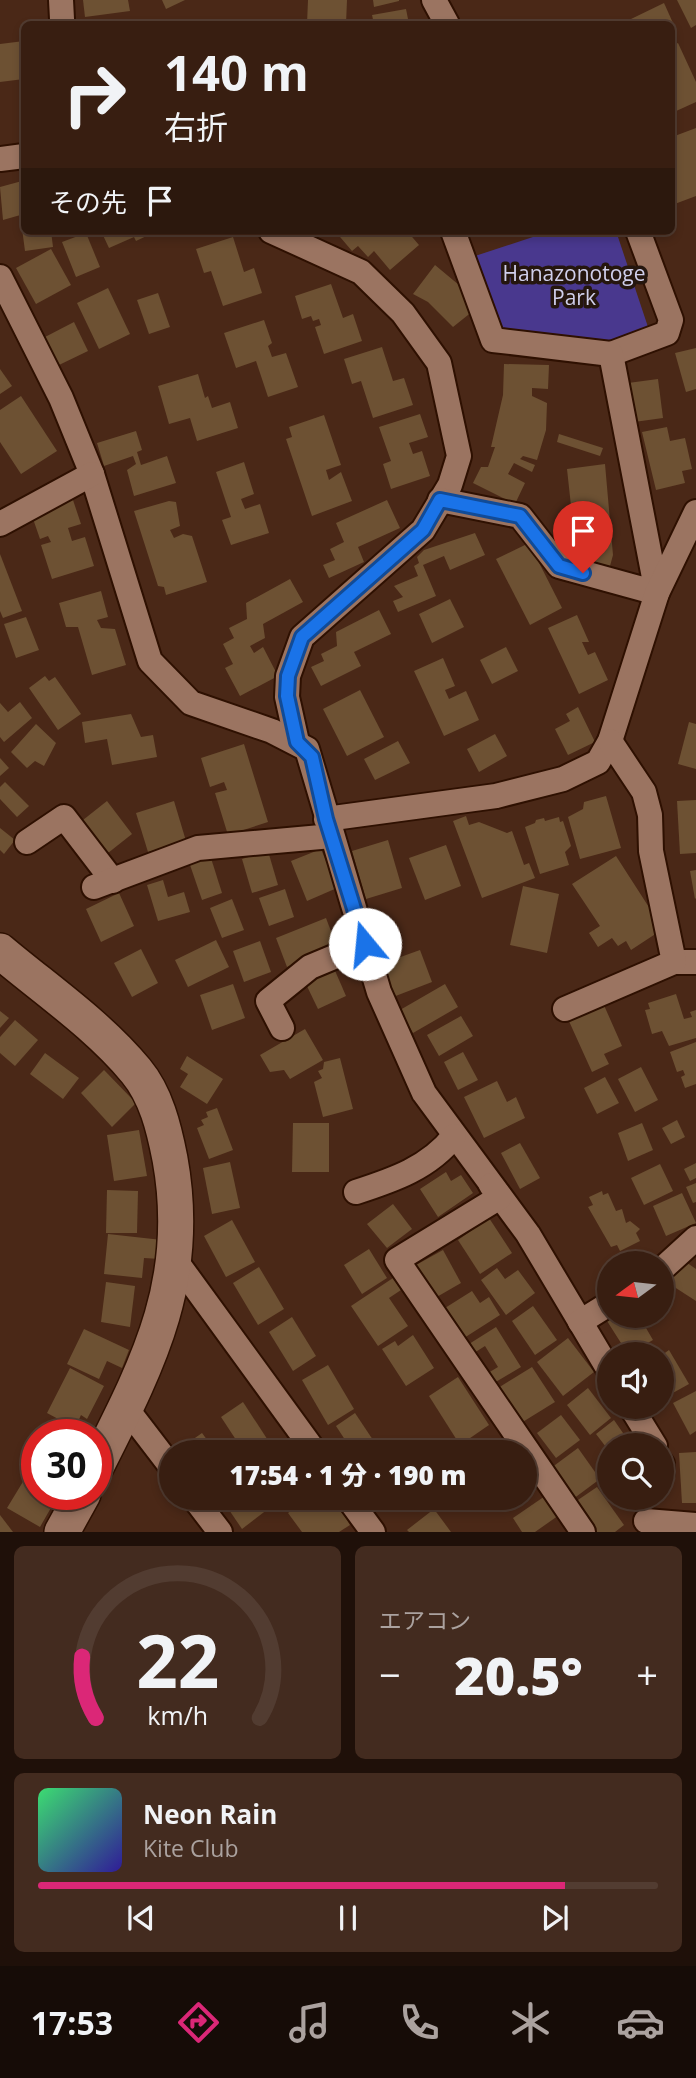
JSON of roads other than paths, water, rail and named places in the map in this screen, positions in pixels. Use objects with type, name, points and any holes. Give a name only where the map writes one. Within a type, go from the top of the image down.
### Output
[{"type":"street","points":[[434,0],[445,21]]},
{"type":"street","points":[[0,159],[21,156]]},
{"type":"street","points":[[280,235],[361,272],[403,313],[439,363],[458,456],[450,485],[423,530],[302,637],[288,676],[287,696],[297,742]]},
{"type":"street","points":[[454,235],[493,340],[611,354],[667,333],[671,320],[639,235]]},
{"type":"street","points":[[0,277],[61,398],[92,474],[150,662],[191,703],[297,742],[312,757],[329,827],[379,992],[424,1093],[528,1234],[597,1350]]},
{"type":"street","points":[[611,354],[657,593]]},
{"type":"street","points":[[0,524],[92,474]]},
{"type":"street","points":[[440,500],[520,516],[559,566],[657,593]]},
{"type":"street","points":[[27,842],[64,817],[103,884],[198,848],[496,796],[563,779],[598,762],[610,741],[657,593],[696,512]]},
{"type":"street","points":[[565,1009],[685,962],[652,851],[650,815],[644,792],[610,741]]},
{"type":"street","points":[[282,1028],[268,1001],[310,967],[365,944]]},
{"type":"street","points":[[0,951],[112,1046],[137,1072],[153,1099],[164,1130],[172,1174],[176,1261],[165,1313],[112,1436]]},
{"type":"street","points":[[356,1192],[407,1175],[443,1150],[454,1136]]},
{"type":"street","points":[[499,1197],[397,1259],[583,1532]]},
{"type":"street","points":[[674,1258],[696,1238]]},
{"type":"street","points":[[176,1261],[306,1440]]},
{"type":"street","points":[[580,1322],[597,1311]]},
{"type":"street","points":[[126,1408],[159,1451]]},
{"type":"street","points":[[62,1532],[74,1510]]},
{"type":"street","points":[[203,1510],[220,1532]]},
{"type":"street","points":[[357,1510],[373,1532]]},
{"type":"street","points":[[646,1517],[696,1525]]},
{"type":"park label","name":"Hanazonotoge Park","points":[[574,286]]}]
